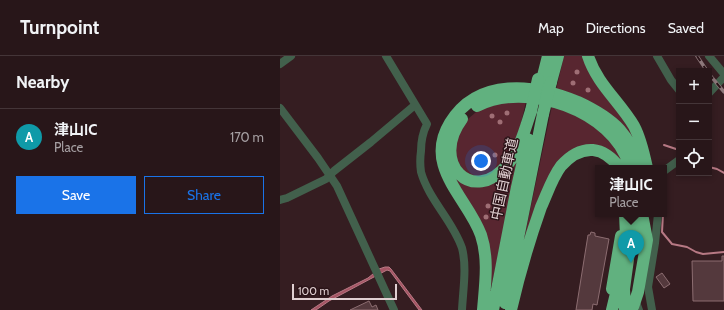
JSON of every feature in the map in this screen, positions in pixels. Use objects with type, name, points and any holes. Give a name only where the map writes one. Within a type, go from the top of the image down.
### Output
[{"type":"highway","points":[[544,56],[544,80]]},
{"type":"highway","name":"中国自動車道","points":[[493,310],[517,187],[544,80],[548,56]]},
{"type":"highway","name":"中国自動車道","points":[[544,80],[558,56]]},
{"type":"highway","points":[[588,56],[598,78],[634,126],[642,146],[646,165]]},
{"type":"highway","points":[[482,310],[486,272],[482,236],[470,213],[450,182],[446,174],[442,156],[442,148],[446,131],[463,107],[480,96],[500,89],[522,87],[546,91],[592,108],[615,125],[631,146],[637,165]]},
{"type":"highway","points":[[536,112],[513,156],[496,175],[482,182],[469,180],[458,173],[450,160],[450,145],[452,137],[461,120],[474,108],[482,104],[511,96],[532,97],[554,102],[580,112],[594,120],[612,134],[619,142],[629,165]]},
{"type":"highway","name":"中国自動車道","points":[[504,310],[536,112]]},
{"type":"highway","points":[[511,310],[532,232],[552,181],[562,165],[574,155],[588,150],[608,156],[617,165]]},
{"type":"highway","points":[[610,310],[624,217]]},
{"type":"highway","points":[[625,217],[629,237]]},
{"type":"highway","points":[[628,217],[628,310]]},
{"type":"highway","points":[[629,237],[640,217]]},
{"type":"highway","points":[[628,310],[631,274],[641,217]]},
{"type":"highway","points":[[628,292],[642,239],[642,217]]},
{"type":"highway","points":[[610,310],[628,292],[647,240],[643,217]]},
{"type":"street","points":[[280,64],[291,56]]},
{"type":"street","points":[[386,56],[426,124],[421,145],[421,172],[433,196],[456,232],[462,250],[464,270],[462,310]]},
{"type":"street","points":[[657,56],[676,86]]},
{"type":"street","points":[[709,56],[724,76],[712,90]]},
{"type":"street","points":[[280,200],[315,185],[330,176],[334,171],[372,142],[415,105]]},
{"type":"street","points":[[280,108],[337,186],[394,310]]},
{"type":"street","points":[[667,169],[676,162]]},
{"type":"street","points":[[652,310],[648,287],[658,217]]},
{"type":"lane","points":[[628,292],[641,310]]},
{"type":"shaded area","points":[[564,56],[584,56],[629,124],[641,150],[556,90]]},
{"type":"shaded area","points":[[526,101],[520,128],[509,157],[490,174],[475,177],[464,171],[455,157],[456,143],[460,129],[468,119],[478,111],[495,103]]},
{"type":"shaded area","points":[[552,106],[581,118],[608,136],[624,163],[607,150],[567,156],[515,282]]},
{"type":"shaded area","points":[[518,158],[487,308],[489,265],[453,173],[498,180],[507,173]]},
{"type":"shaded area","points":[[389,267],[391,269],[422,310],[419,310],[390,271],[387,270],[329,301],[316,310],[311,310],[332,296],[368,278],[379,269]]},
{"type":"building","points":[[591,232],[595,233],[595,236],[609,239],[597,305],[593,304],[592,310],[576,310],[588,235],[590,235]]},
{"type":"building","points":[[722,256],[724,256],[724,301],[693,301],[692,261],[722,261]]},
{"type":"building","points":[[662,273],[670,284],[664,288],[656,277]]},
{"type":"building","points":[[369,301],[372,307],[376,305],[378,310],[350,310]]},
{"type":"waterway","points":[[664,145],[676,149]]},
{"type":"waterway","points":[[712,168],[724,173]]},
{"type":"waterway","points":[[663,217],[662,232],[672,244],[687,247],[703,254],[724,252]]},
{"type":"railway","points":[[697,56],[705,68]]},
{"type":"railway","points":[[712,78],[724,92]]},
{"type":"place","name":"津山IC","points":[[631,263]]}]
